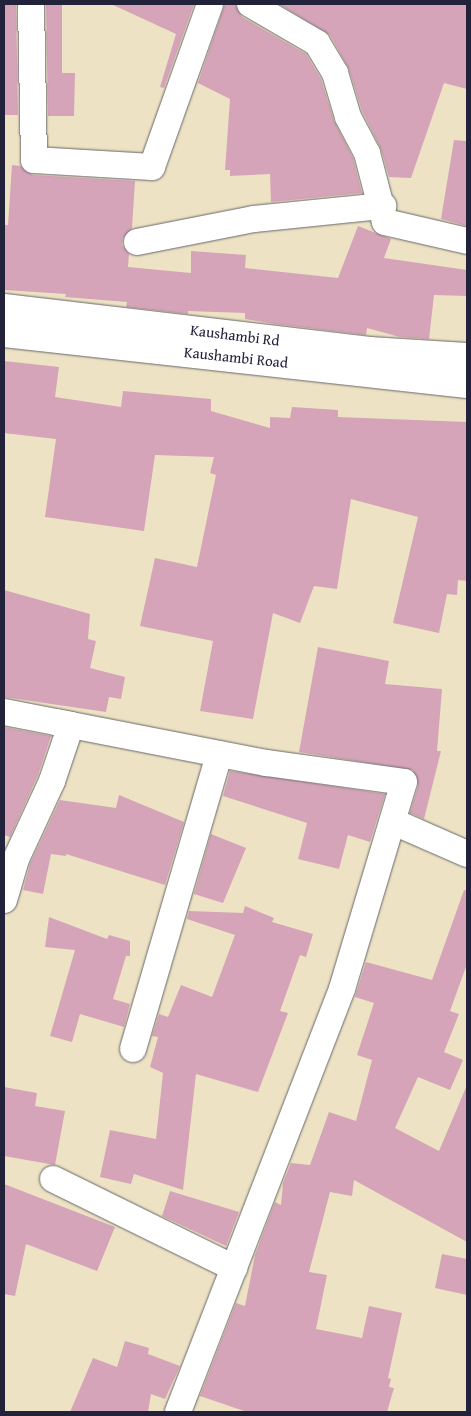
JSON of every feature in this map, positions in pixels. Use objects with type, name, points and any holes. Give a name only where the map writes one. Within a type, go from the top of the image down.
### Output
[{"type":"main road","name":"Kaushambi Rd","points":[[4,308],[369,351],[467,357]]},
{"type":"main road","name":"Kaushambi Road","points":[[4,333],[467,384]]},
{"type":"street","points":[[31,4],[34,160],[152,167],[210,4]]},
{"type":"street","points":[[250,4],[317,43],[334,72],[348,117],[367,153],[383,206],[385,222],[467,241]]},
{"type":"street","points":[[137,242],[254,219],[383,206]]},
{"type":"street","points":[[4,712],[219,754],[404,782],[394,822],[342,989],[178,1412]]},
{"type":"street","points":[[4,900],[16,859],[52,781],[71,725],[45,720]]},
{"type":"street","points":[[133,1049],[219,754]]},
{"type":"street","points":[[394,822],[467,854]]},
{"type":"street","points":[[53,1178],[234,1268]]},
{"type":"building","points":[[4,4],[16,4],[18,115],[4,115]]},
{"type":"building","points":[[46,4],[62,4],[62,73],[75,73],[74,116],[48,116]]},
{"type":"building","points":[[111,4],[194,4],[164,88],[160,87],[176,34]]},
{"type":"building","points":[[225,4],[235,4],[242,17],[306,54],[321,79],[334,121],[353,158],[362,193],[271,202],[270,174],[230,176],[230,170],[225,170],[230,99],[198,83]]},
{"type":"building","points":[[279,4],[467,4],[467,89],[444,83],[411,178],[389,177],[381,149],[362,111],[349,69],[330,35]]},
{"type":"building","points":[[454,140],[467,141],[467,226],[441,219]]},
{"type":"building","points":[[12,165],[20,166],[33,175],[135,181],[132,228],[123,238],[122,245],[129,254],[128,267],[191,273],[191,251],[246,255],[245,268],[338,278],[358,226],[391,239],[384,258],[467,270],[467,296],[434,295],[429,339],[400,337],[367,328],[366,335],[275,324],[245,319],[245,313],[188,311],[188,314],[126,307],[127,302],[65,297],[66,294],[4,290],[5,225],[8,225]]},
{"type":"building","points":[[4,361],[59,367],[55,397],[121,407],[123,391],[211,399],[211,411],[270,428],[270,417],[290,418],[292,407],[338,410],[338,417],[467,422],[467,581],[458,580],[457,595],[447,594],[439,633],[393,623],[418,517],[351,499],[337,589],[314,586],[300,623],[273,613],[253,719],[200,711],[213,641],[140,626],[155,558],[197,567],[216,475],[210,473],[214,457],[155,455],[144,531],[45,517],[56,439],[4,433]]},
{"type":"building","points":[[4,590],[90,614],[88,639],[96,641],[90,668],[125,677],[121,699],[109,697],[106,712],[4,697]]},
{"type":"building","points":[[318,647],[389,661],[385,684],[442,689],[437,751],[441,751],[424,819],[410,813],[418,786],[413,770],[299,752]]},
{"type":"building","points":[[4,727],[51,736],[38,775],[10,837],[4,835]]},
{"type":"building","points":[[230,771],[385,794],[370,842],[348,835],[339,869],[298,859],[307,823],[223,796]]},
{"type":"building","points":[[119,795],[184,822],[165,885],[66,854],[66,856],[51,854],[43,894],[23,890],[30,864],[60,800],[116,808]]},
{"type":"building","points":[[211,834],[246,848],[223,903],[194,894]]},
{"type":"building","points":[[464,890],[467,891],[467,964],[450,1011],[459,1014],[444,1052],[463,1060],[450,1090],[418,1077],[395,1128],[439,1151],[467,1085],[467,1242],[354,1180],[352,1196],[330,1192],[309,1272],[327,1275],[316,1329],[362,1338],[369,1306],[402,1313],[388,1378],[391,1379],[389,1387],[394,1388],[387,1412],[247,1412],[200,1396],[236,1303],[245,1306],[255,1255],[275,1202],[281,1205],[283,1183],[291,1163],[310,1165],[329,1112],[356,1121],[372,1060],[357,1055],[374,1003],[355,997],[366,962],[432,980]]},
{"type":"building","points":[[245,906],[274,918],[272,922],[313,934],[306,957],[300,955],[280,1011],[288,1013],[258,1092],[196,1074],[183,1190],[134,1174],[131,1184],[100,1177],[110,1130],[156,1139],[163,1073],[150,1067],[158,1037],[152,1036],[159,1014],[168,1017],[181,985],[212,997],[235,935],[187,919],[189,911],[243,913]]},
{"type":"building","points":[[49,917],[107,939],[109,935],[130,941],[130,956],[126,956],[113,999],[130,1004],[124,1027],[80,1014],[72,1042],[50,1036],[75,950],[45,947]]},
{"type":"building","points":[[4,1087],[37,1093],[35,1106],[65,1111],[55,1165],[4,1156]]},
{"type":"building","points":[[4,1184],[115,1227],[97,1271],[26,1244],[15,1296],[4,1294]]},
{"type":"building","points":[[170,1191],[239,1212],[226,1246],[162,1216]]},
{"type":"building","points":[[442,1254],[467,1259],[467,1295],[435,1288]]},
{"type":"building","points":[[125,1341],[149,1348],[148,1354],[180,1366],[165,1399],[151,1394],[148,1412],[70,1412],[93,1358],[117,1367]]}]
